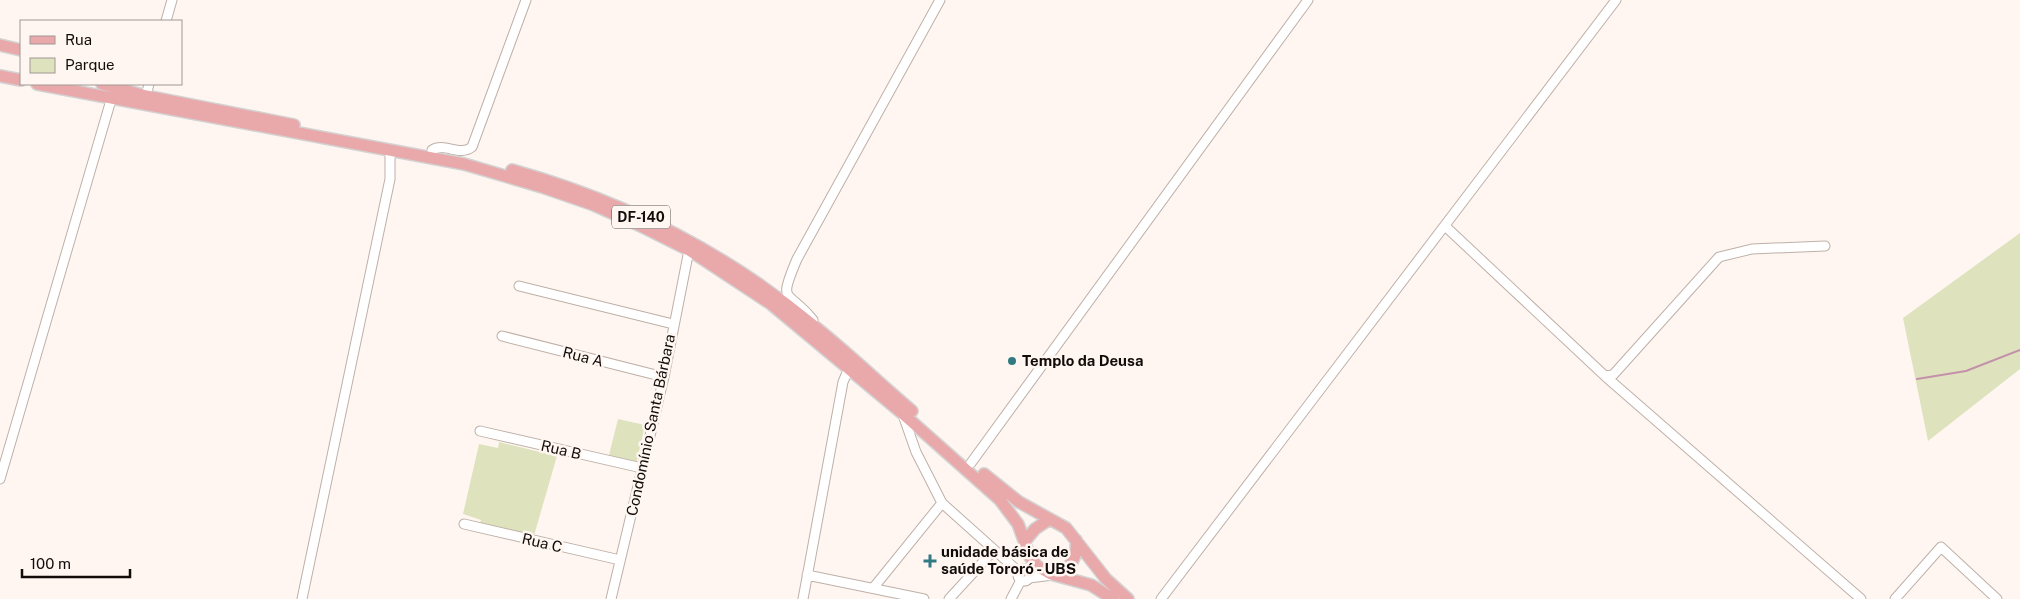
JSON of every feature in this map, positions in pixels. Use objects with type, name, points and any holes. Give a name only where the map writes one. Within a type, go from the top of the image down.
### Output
[{"type":"main road","points":[[0,45],[20,50]]},
{"type":"main road","points":[[0,76],[20,80]]},
{"type":"main road","name":"DF-140","points":[[42,85],[111,100],[464,164],[542,187],[594,205],[689,250],[771,304],[902,413],[1000,500],[1018,524],[1037,566],[1057,575],[1091,585],[1112,599]]},
{"type":"main road","name":"DF-140","points":[[106,85],[146,96],[432,150],[544,179],[594,197],[645,219],[694,244],[737,270],[814,326],[1019,502],[1066,528],[1106,579],[1128,599]]},
{"type":"main road","points":[[1027,547],[1035,529],[1050,519]]},
{"type":"main road","points":[[1057,575],[1073,561],[1077,551],[1076,540]]},
{"type":"street","points":[[166,20],[172,0]]},
{"type":"street","points":[[432,150],[442,147],[462,151],[472,148],[526,0]]},
{"type":"street","points":[[814,326],[813,320],[790,299],[786,288],[787,282],[797,258],[940,0]]},
{"type":"street","points":[[971,462],[1308,0]]},
{"type":"street","points":[[1161,599],[1616,0]]},
{"type":"street","points":[[146,96],[149,85]]},
{"type":"street","points":[[0,479],[111,100]]},
{"type":"street","points":[[302,599],[390,180],[390,150]]},
{"type":"street","points":[[1445,226],[1606,376],[1861,599]]},
{"type":"street","points":[[1606,376],[1613,375],[1719,257],[1752,249],[1825,246]]},
{"type":"street","name":"Condomínio Santa Bárbara","points":[[611,599],[664,378],[673,324],[689,250]]},
{"type":"street","points":[[518,286],[673,324]]},
{"type":"street","name":"Rua A","points":[[502,336],[664,378]]},
{"type":"street","points":[[803,599],[843,382],[849,368]]},
{"type":"street","points":[[902,413],[916,452],[942,503],[1023,575],[1057,575]]},
{"type":"street","name":"Rua B","points":[[480,432],[642,468]]},
{"type":"street","points":[[874,587],[942,503]]},
{"type":"street","name":"Rua C","points":[[464,524],[620,560]]},
{"type":"street","points":[[1015,598],[1023,575],[1027,547]]},
{"type":"street","points":[[1895,599],[1941,547],[1997,599]]},
{"type":"street","points":[[949,599],[994,550]]},
{"type":"street","points":[[807,574],[924,599]]},
{"type":"green space","points":[[2020,233],[2020,369],[1928,441],[1903,318]]},
{"type":"green space","points":[[618,419],[645,425],[636,465],[608,459]]},
{"type":"green space","points":[[499,442],[557,456],[533,539],[479,526],[481,520],[463,514],[479,444],[498,448]]},
{"type":"waterway","points":[[1917,379],[1966,371],[2020,350]]},
{"type":"place","name":"Templo da Deusa","points":[[1012,361]]},
{"type":"place","name":"unidade básica de saúde Tororó - UBS","points":[[930,561]]}]
